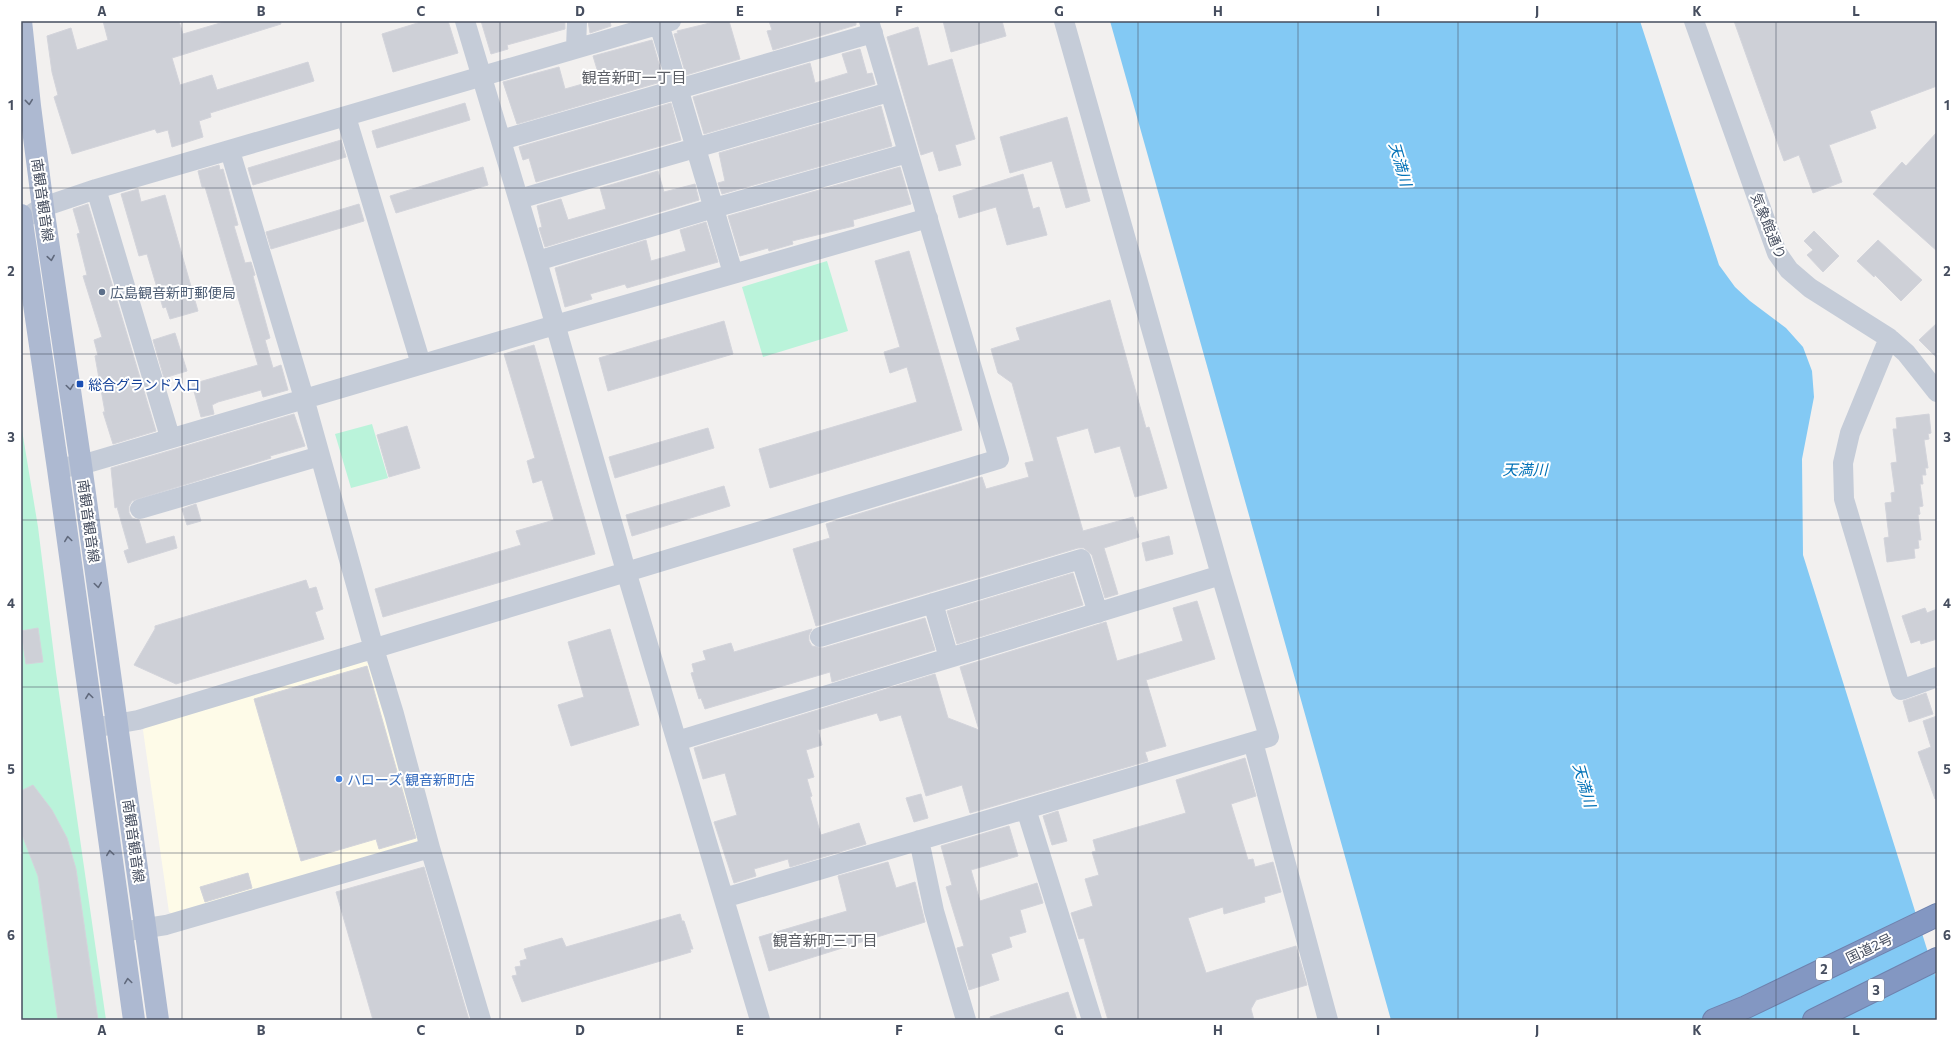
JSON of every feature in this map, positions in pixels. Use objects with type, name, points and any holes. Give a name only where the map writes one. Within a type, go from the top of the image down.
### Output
[{"type":"highway","name":"国道2号","points":[[1714,1020],[1746,1007],[1935,916]]},
{"type":"highway","name":"3","points":[[1814,1020],[1937,959]]},
{"type":"main road","name":"南観音観音線","points":[[21,21],[43,207],[81,465],[158,1020]]},
{"type":"main road","name":"南観音観音線","points":[[21,218],[58,469],[134,1020]]},
{"type":"street","points":[[465,21],[538,261],[626,571],[760,1020]]},
{"type":"street","points":[[576,48],[577,21]]},
{"type":"street","points":[[724,898],[1268,737],[1064,21]]},
{"type":"street","name":"気象館通り","points":[[1694,21],[1777,253],[1789,270],[1810,288],[1888,338],[1906,353],[1937,392]]},
{"type":"street","points":[[21,218],[43,207],[96,189],[665,23],[679,88],[733,273]]},
{"type":"street","points":[[93,728],[138,720],[999,459],[889,92],[871,27],[679,88],[501,140]]},
{"type":"street","points":[[519,198],[889,92]]},
{"type":"street","points":[[346,117],[421,364]]},
{"type":"street","points":[[230,151],[304,398],[374,649],[394,714],[430,848],[480,1020]]},
{"type":"street","points":[[538,261],[714,208],[908,153]]},
{"type":"street","points":[[96,189],[170,437]]},
{"type":"street","points":[[58,469],[81,465],[170,437],[733,273],[928,218]]},
{"type":"street","points":[[1888,338],[1850,433],[1843,462],[1844,499],[1901,690],[1937,678]]},
{"type":"street","points":[[140,510],[320,456]]},
{"type":"street","points":[[820,637],[1081,559],[1098,613]]},
{"type":"street","points":[[677,741],[1221,576]]},
{"type":"street","points":[[933,603],[950,658]]},
{"type":"street","points":[[1253,742],[1328,1020]]},
{"type":"street","points":[[1026,809],[1092,1020]]},
{"type":"street","points":[[920,840],[934,911],[966,1020]]},
{"type":"street","points":[[121,932],[166,925],[430,848]]},
{"type":"shaded area","points":[[365,661],[369,664],[419,837],[416,844],[174,915],[169,912],[143,730],[146,726]]},
{"type":"green space","points":[[827,261],[848,331],[763,357],[742,287]]},
{"type":"green space","points":[[21,424],[38,527],[56,672],[106,1020],[21,1020]]},
{"type":"green space","points":[[372,424],[388,478],[351,488],[335,434]]},
{"type":"water","name":"天満川","points":[[1110,21],[1640,21],[1719,265],[1735,287],[1750,301],[1786,328],[1803,347],[1812,371],[1814,397],[1802,459],[1803,555],[1937,981],[1937,1020],[1391,1020]]},
{"type":"building","points":[[103,21],[179,21],[183,34],[227,21],[280,21],[281,24],[172,58],[180,85],[212,75],[217,90],[308,62],[314,81],[210,113],[211,117],[199,121],[203,137],[172,147],[168,130],[157,133],[155,129],[72,154],[54,97],[58,95],[52,72],[47,36],[71,28],[77,50],[108,40]]},
{"type":"building","points":[[424,21],[448,21],[458,53],[393,72],[382,34]]},
{"type":"building","points":[[481,21],[565,21],[565,29],[507,45],[508,49],[491,54]]},
{"type":"building","points":[[588,21],[610,21],[611,26],[590,33]]},
{"type":"building","points":[[718,21],[729,21],[740,59],[686,75],[674,34],[678,33],[677,31]]},
{"type":"building","points":[[769,21],[856,21],[856,25],[773,50],[767,31],[772,30]]},
{"type":"building","points":[[943,21],[1002,21],[1006,36],[951,52]]},
{"type":"building","points":[[1734,21],[1937,21],[1937,86],[1870,111],[1876,128],[1829,145],[1842,182],[1813,193],[1799,155],[1784,161]]},
{"type":"building","points":[[918,27],[928,66],[952,59],[975,139],[955,145],[961,165],[939,171],[933,151],[921,155],[887,37]]},
{"type":"building","points":[[652,40],[664,81],[517,124],[503,82],[559,67],[565,89],[600,79],[593,56]]},
{"type":"building","points":[[860,49],[867,74],[872,73],[875,84],[704,134],[693,97],[810,63],[815,83],[848,73],[842,54]]},
{"type":"building","points":[[465,103],[470,120],[377,148],[372,131]]},
{"type":"building","points":[[671,103],[681,140],[536,182],[529,158],[523,160],[519,147]]},
{"type":"building","points":[[881,106],[892,146],[722,194],[718,183],[725,181],[719,153]]},
{"type":"building","points":[[1067,117],[1090,201],[1066,208],[1052,161],[1010,173],[1000,137]]},
{"type":"building","points":[[1937,132],[1937,251],[1873,194],[1902,162],[1906,166]]},
{"type":"building","points":[[341,140],[346,157],[253,185],[248,168]]},
{"type":"building","points":[[219,165],[220,170],[223,169],[238,225],[234,226],[245,263],[251,262],[255,275],[253,276],[270,338],[265,340],[273,368],[281,365],[288,390],[263,397],[261,390],[218,402],[212,405],[214,414],[201,417],[192,384],[258,365],[205,187],[202,187],[198,171]]},
{"type":"building","points":[[483,167],[488,185],[396,213],[390,196]]},
{"type":"building","points":[[900,167],[911,204],[853,220],[854,226],[792,241],[793,244],[769,251],[768,248],[740,256],[728,216]]},
{"type":"building","points":[[658,171],[664,192],[695,184],[699,200],[545,247],[539,228],[542,227],[537,206],[561,199],[568,220],[606,209],[600,188]]},
{"type":"building","points":[[1023,174],[1033,209],[1039,207],[1047,235],[1007,245],[996,207],[959,218],[953,196]]},
{"type":"building","points":[[138,189],[141,202],[165,195],[198,311],[170,319],[166,307],[163,308],[147,254],[139,256],[121,194]]},
{"type":"building","points":[[88,204],[156,431],[113,444],[103,412],[105,412],[95,356],[98,355],[94,340],[102,337],[83,276],[87,275],[77,234],[80,233],[73,209]]},
{"type":"building","points":[[359,204],[364,221],[271,249],[266,232]]},
{"type":"building","points":[[706,222],[718,262],[627,288],[625,284],[590,294],[592,299],[565,307],[555,268],[646,240],[651,261],[686,251],[680,230]]},
{"type":"building","points":[[1814,231],[1839,256],[1823,272],[1807,255],[1813,250],[1804,241]]},
{"type":"building","points":[[1878,240],[1922,280],[1901,301],[1875,275],[1874,277],[1857,261]]},
{"type":"building","points":[[909,251],[962,430],[770,488],[759,449],[917,402],[907,367],[890,373],[884,352],[900,347],[875,261]]},
{"type":"building","points":[[1110,300],[1146,428],[1149,427],[1167,488],[1135,497],[1120,446],[1095,453],[1088,428],[1056,437],[1083,531],[1133,517],[1139,537],[1104,548],[1118,594],[1105,598],[1092,555],[1084,548],[1078,548],[816,626],[793,549],[830,538],[826,524],[848,517],[982,477],[986,489],[1029,477],[1025,463],[1034,461],[1012,383],[998,373],[991,349],[1020,340],[1016,328]]},
{"type":"building","points":[[724,321],[733,354],[608,391],[599,358]]},
{"type":"building","points":[[1937,323],[1937,358],[1919,340]]},
{"type":"building","points":[[175,333],[187,371],[164,378],[153,340]]},
{"type":"building","points":[[534,345],[595,554],[383,617],[375,589],[521,545],[516,531],[554,520],[542,480],[533,483],[527,461],[535,458],[504,354]]},
{"type":"building","points":[[294,414],[305,446],[132,501],[129,506],[129,513],[132,518],[139,520],[146,544],[174,536],[177,548],[128,563],[124,551],[129,549],[117,507],[115,508],[111,468]]},
{"type":"building","points":[[1929,414],[1931,433],[1928,434],[1929,439],[1924,440],[1928,468],[1925,468],[1926,475],[1922,475],[1923,484],[1920,484],[1923,506],[1919,507],[1920,514],[1918,515],[1921,540],[1918,540],[1919,548],[1914,549],[1915,558],[1887,562],[1884,538],[1889,537],[1885,503],[1892,502],[1891,493],[1895,492],[1891,463],[1897,462],[1893,429],[1897,429],[1896,418]]},
{"type":"building","points":[[407,426],[420,468],[389,477],[377,435]]},
{"type":"building","points":[[708,428],[714,448],[615,478],[609,457]]},
{"type":"building","points":[[724,486],[730,506],[632,536],[626,515]]},
{"type":"building","points":[[196,504],[201,521],[187,525],[182,509]]},
{"type":"building","points":[[1169,536],[1173,554],[1146,561],[1142,543]]},
{"type":"building","points":[[1073,573],[1083,605],[957,644],[947,611]]},
{"type":"building","points":[[306,580],[309,589],[316,587],[323,609],[315,612],[324,639],[176,684],[134,665],[155,629],[155,626]]},
{"type":"building","points":[[1197,601],[1215,659],[1146,680],[1166,746],[1145,752],[1148,761],[970,813],[962,785],[926,796],[901,715],[880,721],[877,713],[818,730],[822,745],[806,750],[814,777],[807,779],[812,796],[810,797],[821,835],[859,823],[866,844],[790,867],[788,859],[754,869],[756,876],[734,883],[714,822],[737,815],[725,773],[703,779],[694,748],[935,674],[948,718],[979,730],[960,667],[1106,622],[1117,661],[1183,641],[1173,608]]},
{"type":"building","points":[[1925,608],[1927,613],[1937,609],[1937,639],[1921,644],[1920,640],[1911,643],[1902,616]]},
{"type":"building","points":[[925,618],[935,650],[832,682],[830,672],[705,709],[701,698],[699,699],[691,673],[694,672],[692,664],[706,660],[703,651],[731,643],[734,652],[812,629],[809,635],[809,641],[812,646],[823,648]]},
{"type":"building","points":[[38,628],[43,662],[26,664],[21,631]]},
{"type":"building","points":[[610,629],[639,725],[571,746],[558,705],[584,697],[568,642]]},
{"type":"building","name":"ハローズ 観音新町店","points":[[367,666],[416,838],[379,849],[376,839],[301,861],[254,699]]},
{"type":"building","points":[[1926,693],[1933,714],[1909,722],[1903,701]]},
{"type":"building","points":[[1937,716],[1937,798],[1935,799],[1918,752],[1931,747],[1923,721]]},
{"type":"building","points":[[1245,758],[1256,796],[1231,804],[1248,860],[1253,859],[1255,867],[1273,862],[1281,892],[1264,897],[1265,902],[1224,914],[1223,907],[1188,918],[1206,973],[1296,946],[1307,985],[1256,1000],[1251,1009],[1254,1020],[1108,1020],[1084,938],[1079,939],[1071,913],[1093,906],[1085,879],[1099,875],[1092,852],[1096,851],[1093,840],[1186,813],[1176,780]]},
{"type":"building","points":[[33,785],[52,810],[67,838],[76,869],[98,1020],[58,1020],[38,876],[21,832],[21,791]]},
{"type":"building","points":[[921,794],[928,818],[914,822],[906,798]]},
{"type":"building","points":[[1058,811],[1067,841],[1052,845],[1043,816]]},
{"type":"building","points":[[1009,826],[1018,856],[971,870],[980,901],[1037,883],[1043,903],[1020,910],[1026,932],[1009,937],[1012,947],[991,954],[999,980],[969,990],[957,948],[964,946],[946,887],[952,885],[941,846]]},
{"type":"building","points":[[888,862],[896,888],[915,882],[925,922],[769,971],[759,937],[847,911],[838,876]]},
{"type":"building","points":[[424,867],[469,1020],[373,1020],[336,892]]},
{"type":"building","points":[[248,873],[252,888],[205,902],[200,887]]},
{"type":"building","points":[[680,914],[682,921],[684,921],[693,949],[690,949],[691,952],[522,1002],[512,976],[517,975],[515,967],[521,966],[520,961],[527,959],[524,949],[562,938],[566,947]]},
{"type":"building","points":[[1068,992],[1077,1020],[991,1020],[990,1017]]},
{"type":"place","name":"広島観音新町郵便局","points":[[102,292]]},
{"type":"place","name":"総合グランド入口","points":[[80,384]]},
{"type":"place","name":"ハローズ 観音新町店","points":[[339,779]]},
{"type":"district","name":"観音新町一丁目","points":[[634,77]]},
{"type":"district","name":"観音新町三丁目","points":[[825,940]]}]
